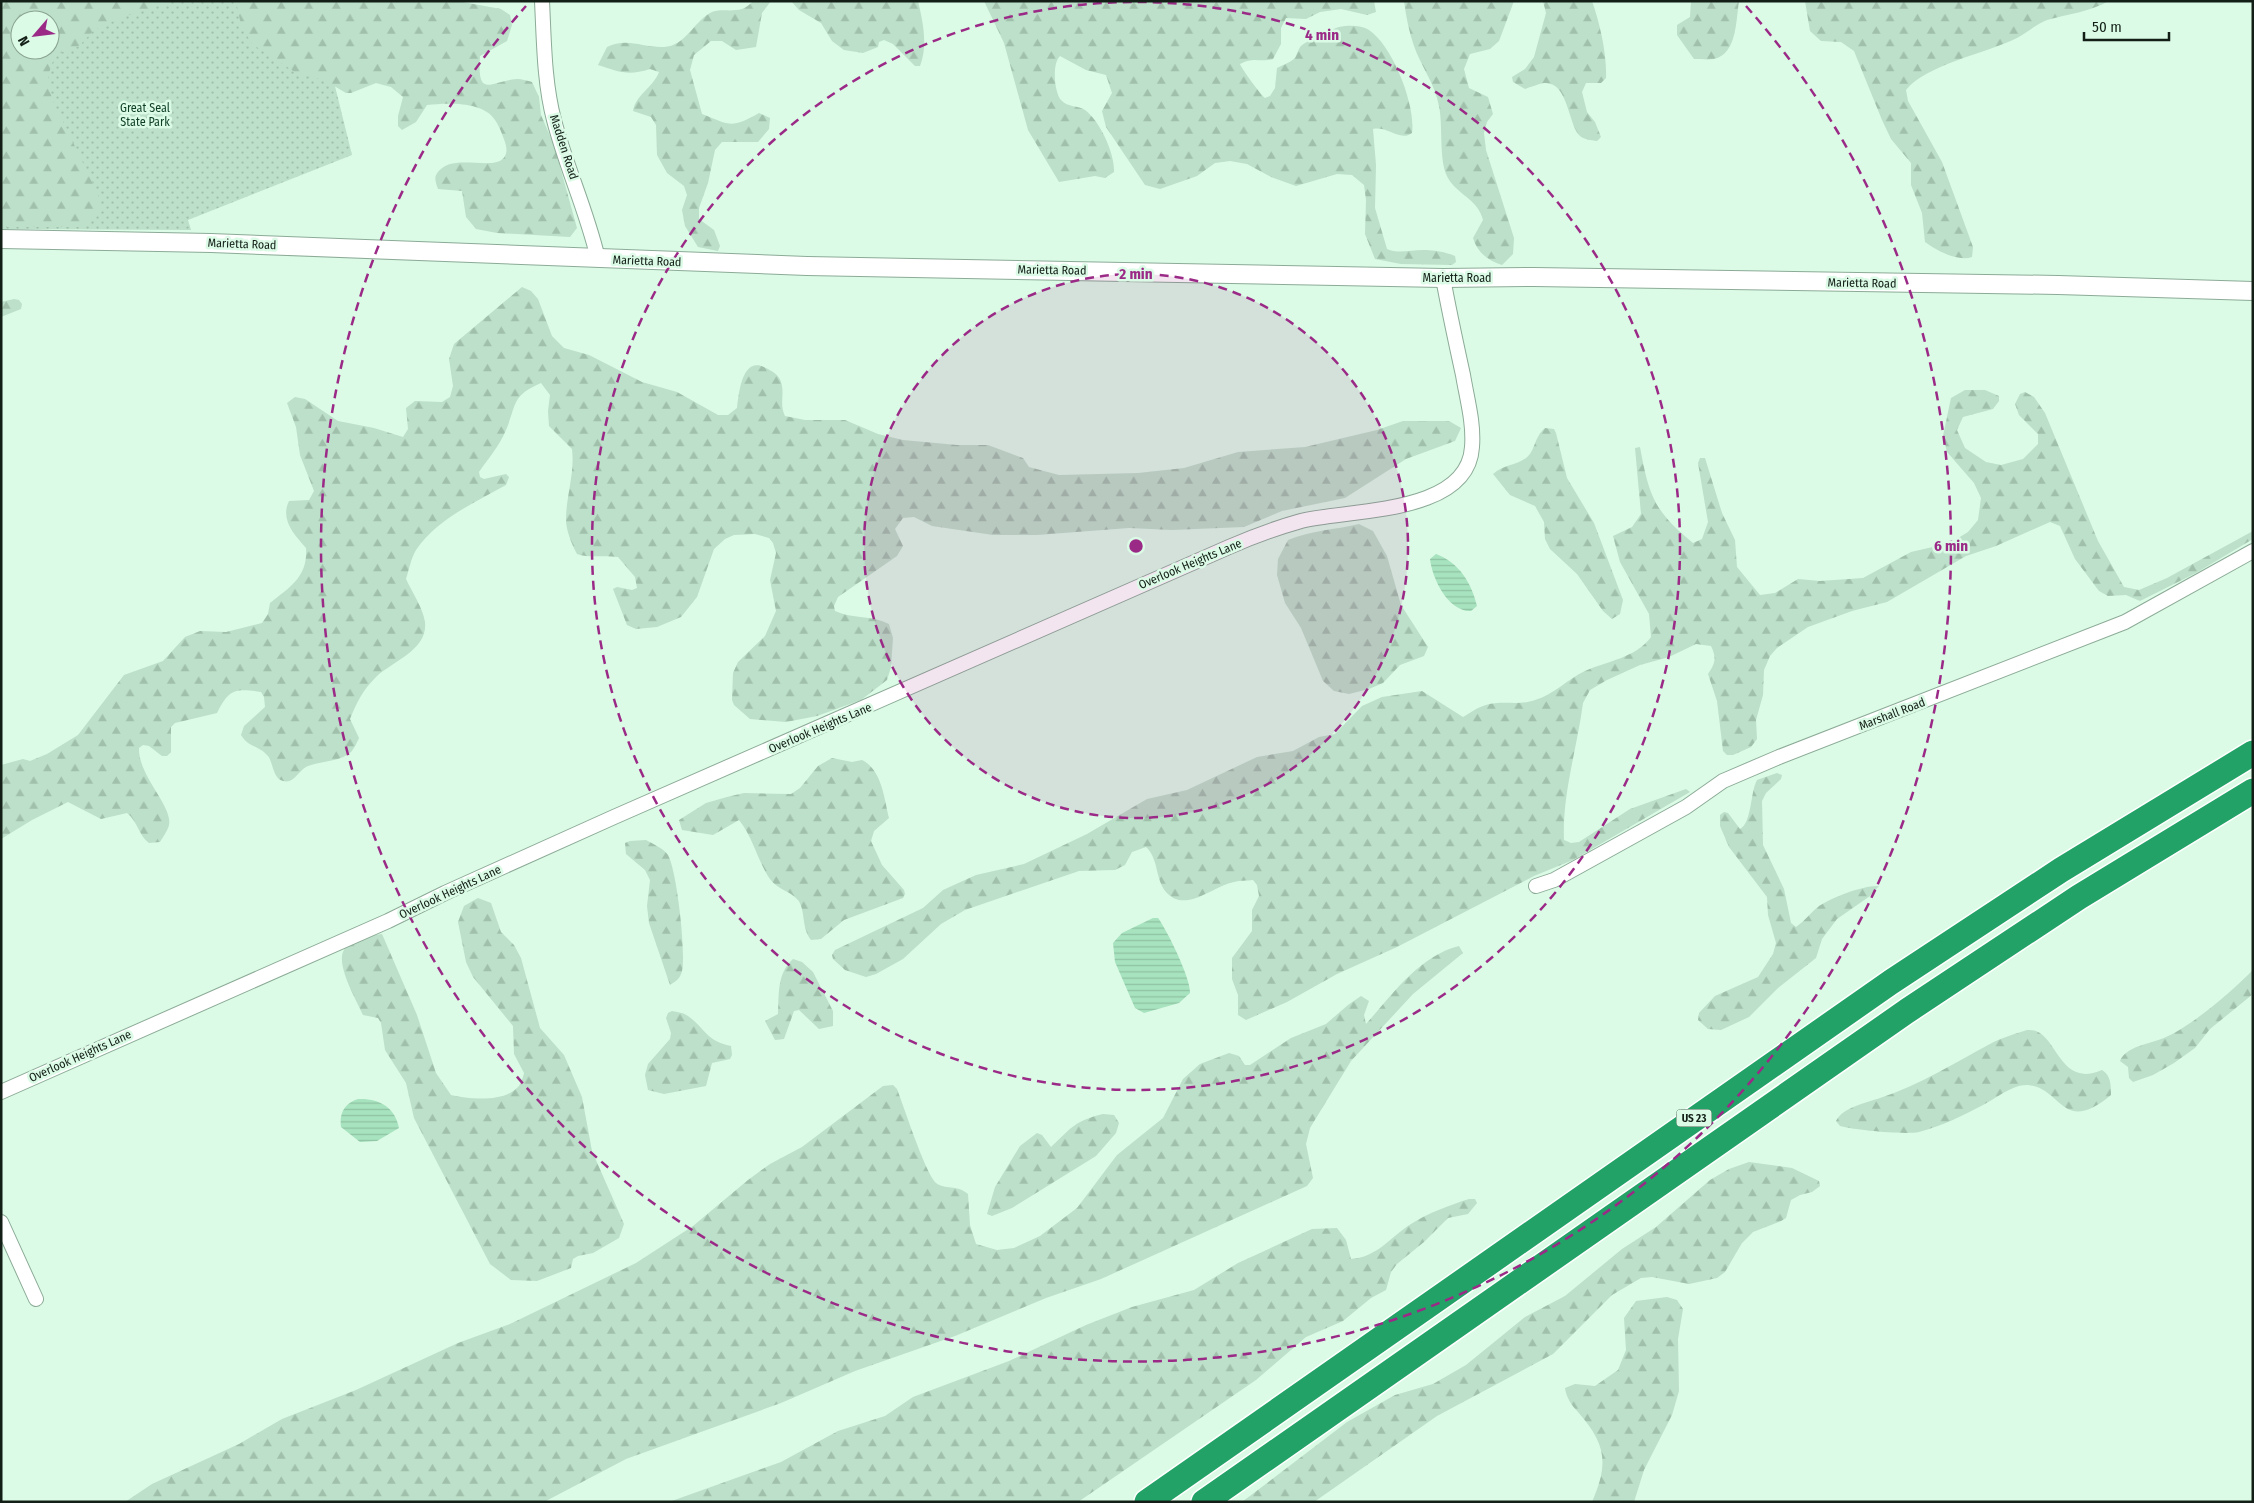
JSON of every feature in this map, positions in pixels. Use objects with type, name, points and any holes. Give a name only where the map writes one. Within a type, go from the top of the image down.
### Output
[{"type":"highway","name":"US 23","points":[[1147,1502],[1890,982],[2061,870],[2253,753]]},
{"type":"highway","name":"US 23","points":[[1204,1502],[1907,1011],[2079,896],[2253,791]]},
{"type":"street","name":"Madden Road","points":[[542,1],[544,46],[554,118],[590,224],[598,259]]},
{"type":"street","name":"Marietta Road","points":[[1,239],[211,243],[807,266],[1443,278],[2058,286],[2253,291]]},
{"type":"street","name":"Overlook Heights Lane","points":[[1,1092],[388,921],[445,893],[614,817],[1229,547],[1302,521],[1399,506],[1427,499],[1448,488],[1460,479],[1467,467],[1472,448],[1471,418],[1443,278]]},
{"type":"street","name":"Marshall Road","points":[[1536,886],[1554,880],[1686,807],[1724,781],[1779,757],[2125,622],[2253,551]]},
{"type":"street","points":[[1,1222],[36,1299]]},
{"type":"green space","name":"Great Seal State Park","points":[[1,1],[343,1],[330,66],[352,155],[188,220],[191,230],[1,229]]},
{"type":"green space","points":[[1,1],[172,1],[120,18],[93,31],[79,46],[60,53],[60,10],[10,10],[10,60],[53,60],[48,76],[52,99],[99,196],[101,211],[82,227],[1,227]]},
{"type":"green space","points":[[236,1],[457,1],[501,9],[510,15],[512,25],[507,41],[480,56],[481,78],[483,83],[487,85],[517,79],[532,82],[539,97],[541,115],[554,145],[577,228],[570,237],[497,233],[476,229],[466,217],[462,191],[438,189],[435,178],[441,169],[448,165],[501,161],[506,153],[504,139],[497,123],[489,114],[473,106],[427,105],[416,122],[402,130],[398,126],[398,116],[403,97],[391,87],[376,83],[351,93],[346,93],[324,80],[298,74],[252,44],[241,25]]},
{"type":"green space","points":[[753,1],[771,1],[762,13],[756,47],[736,50],[722,41],[711,41],[694,55],[690,70],[702,114],[730,124],[759,113],[770,118],[769,129],[758,142],[722,142],[715,150],[708,183],[699,208],[699,219],[714,230],[720,246],[718,251],[698,247],[685,226],[682,210],[687,195],[684,186],[667,173],[657,155],[656,125],[651,117],[633,111],[637,100],[659,72],[650,69],[629,73],[598,65],[607,47],[614,44],[628,43],[656,47],[671,46],[678,43],[710,13],[720,10],[743,9]]},
{"type":"green space","points":[[791,1],[918,1],[924,42],[920,66],[915,66],[893,44],[884,40],[879,42],[878,47],[863,53],[844,50],[832,41],[821,23],[799,10]]},
{"type":"green space","points":[[984,1],[1374,1],[1376,12],[1367,15],[1341,9],[1320,12],[1306,19],[1286,18],[1281,28],[1281,44],[1273,59],[1250,60],[1240,64],[1265,98],[1270,96],[1275,88],[1277,68],[1294,59],[1301,46],[1314,38],[1339,27],[1359,26],[1366,28],[1378,38],[1401,77],[1412,121],[1412,133],[1403,136],[1384,130],[1373,129],[1376,165],[1375,208],[1387,249],[1400,252],[1423,250],[1448,253],[1455,256],[1456,262],[1452,265],[1401,264],[1375,259],[1365,234],[1366,200],[1364,185],[1352,175],[1337,174],[1296,186],[1271,177],[1247,164],[1230,161],[1215,163],[1197,176],[1160,189],[1145,185],[1106,127],[1102,111],[1112,93],[1106,75],[1086,70],[1060,56],[1057,60],[1055,71],[1055,84],[1059,96],[1064,103],[1079,107],[1091,115],[1106,138],[1112,156],[1114,172],[1105,178],[1095,176],[1059,182],[1028,130],[1004,43]]},
{"type":"green space","points":[[1404,1],[1514,1],[1499,41],[1490,49],[1470,54],[1464,69],[1469,88],[1488,97],[1493,114],[1487,122],[1484,133],[1486,150],[1514,238],[1513,254],[1502,265],[1492,261],[1477,248],[1473,238],[1483,220],[1476,206],[1454,187],[1446,174],[1437,98],[1414,46]]},
{"type":"green space","points":[[1543,1],[1592,1],[1602,39],[1606,78],[1601,83],[1586,83],[1582,92],[1587,112],[1595,122],[1601,137],[1597,141],[1585,139],[1579,135],[1563,95],[1552,84],[1544,83],[1525,89],[1513,82],[1512,77],[1525,69],[1534,57],[1546,13]]},
{"type":"green space","points":[[1691,1],[1739,1],[1734,35],[1727,51],[1722,56],[1714,59],[1694,59],[1677,35],[1677,25],[1690,17]]},
{"type":"green space","points":[[1805,1],[2109,1],[2086,10],[2047,20],[2004,44],[1957,60],[1927,73],[1906,90],[1908,101],[1942,162],[1973,247],[1972,257],[1953,257],[1925,242],[1922,213],[1911,185],[1911,163],[1891,139],[1854,51],[1841,42],[1821,41],[1810,31]]},
{"type":"green space","points":[[522,287],[531,291],[538,299],[552,336],[564,348],[589,355],[642,382],[677,392],[718,415],[728,415],[737,408],[741,385],[747,370],[752,366],[759,365],[774,373],[780,380],[782,386],[782,407],[785,416],[805,420],[845,420],[878,434],[903,440],[957,445],[988,445],[1023,458],[1029,467],[1059,475],[1138,473],[1184,468],[1238,452],[1305,447],[1377,430],[1403,421],[1449,421],[1461,428],[1455,441],[1406,459],[1345,498],[1282,511],[1244,527],[1172,530],[1129,528],[1037,535],[993,535],[932,526],[914,517],[903,518],[895,529],[903,546],[897,556],[838,597],[834,606],[835,611],[876,619],[889,624],[893,638],[891,667],[887,680],[861,700],[817,716],[786,722],[750,719],[734,705],[732,700],[733,673],[738,662],[765,636],[776,611],[770,580],[776,553],[773,543],[769,538],[755,534],[734,535],[725,539],[714,549],[697,597],[681,617],[657,627],[636,629],[627,625],[613,589],[617,587],[632,590],[637,588],[635,577],[618,557],[577,554],[573,546],[566,520],[573,458],[572,449],[549,426],[550,395],[541,383],[524,392],[516,402],[503,436],[479,472],[480,477],[484,479],[506,474],[509,477],[506,485],[469,505],[434,529],[414,553],[406,579],[422,611],[425,622],[424,632],[421,640],[415,647],[376,677],[360,697],[350,719],[359,738],[351,752],[336,760],[308,766],[294,779],[280,780],[275,774],[270,759],[265,752],[247,742],[241,735],[244,726],[265,707],[264,697],[261,692],[245,690],[234,692],[225,699],[217,713],[175,723],[171,727],[171,752],[167,756],[162,756],[149,746],[143,745],[139,748],[140,759],[144,769],[169,817],[169,825],[160,842],[149,843],[134,820],[127,813],[101,819],[68,802],[32,820],[1,839],[1,765],[23,759],[30,761],[47,754],[78,735],[124,675],[163,661],[185,637],[200,631],[226,632],[262,623],[268,614],[270,603],[291,586],[301,574],[306,558],[306,548],[287,521],[286,514],[289,501],[309,500],[314,491],[300,455],[296,427],[287,403],[295,397],[305,399],[338,421],[374,428],[403,437],[408,429],[406,408],[415,401],[442,402],[450,397],[453,386],[449,359],[454,344]]},
{"type":"green space","points":[[14,299],[19,300],[22,304],[21,309],[1,317],[1,302]]},
{"type":"green space","points":[[1965,390],[1985,390],[1999,396],[1999,401],[1993,409],[1963,417],[1957,430],[1965,448],[1986,462],[2001,465],[2023,459],[2038,444],[2038,434],[2019,415],[2015,404],[2020,394],[2025,392],[2034,397],[2045,413],[2098,541],[2124,587],[2139,590],[2167,578],[2253,531],[2253,539],[2196,573],[2140,601],[2126,595],[2108,596],[2099,591],[2075,559],[2060,526],[2050,522],[1996,546],[1966,556],[1887,602],[1852,611],[1808,627],[1777,648],[1770,656],[1764,670],[1763,695],[1756,720],[1757,739],[1751,747],[1733,755],[1727,755],[1723,751],[1717,701],[1708,674],[1714,661],[1711,646],[1696,644],[1669,657],[1640,665],[1607,680],[1590,690],[1583,703],[1565,806],[1564,840],[1571,843],[1579,842],[1630,809],[1686,789],[1690,792],[1573,860],[1534,876],[1397,947],[1337,974],[1287,1002],[1246,1020],[1238,1015],[1238,995],[1232,979],[1232,958],[1252,931],[1252,910],[1259,896],[1257,885],[1253,880],[1239,881],[1226,884],[1190,900],[1174,898],[1163,887],[1153,857],[1146,847],[1132,852],[1125,865],[1115,870],[1079,871],[965,910],[941,924],[903,959],[876,974],[866,977],[845,970],[833,959],[832,955],[835,950],[923,908],[943,890],[976,875],[1024,864],[1087,834],[1147,799],[1187,790],[1257,757],[1293,751],[1319,737],[1335,734],[1362,706],[1382,697],[1422,691],[1463,717],[1486,705],[1523,703],[1542,698],[1585,671],[1637,650],[1651,637],[1649,614],[1620,562],[1613,536],[1632,527],[1641,514],[1635,448],[1640,447],[1650,490],[1661,511],[1693,543],[1702,539],[1708,522],[1698,463],[1700,458],[1705,458],[1722,513],[1735,540],[1737,567],[1760,595],[1775,593],[1798,579],[1820,581],[1863,578],[1911,552],[1950,543],[1968,532],[1978,520],[1981,498],[1974,483],[1947,452],[1943,436],[1951,398]]},
{"type":"green space","points":[[1545,428],[1554,429],[1556,433],[1567,478],[1594,523],[1623,600],[1620,614],[1612,619],[1603,611],[1577,574],[1550,549],[1545,539],[1544,522],[1535,506],[1510,495],[1493,474],[1501,468],[1526,458]]},
{"type":"green space","points":[[1359,524],[1373,531],[1387,556],[1401,605],[1428,647],[1424,656],[1400,665],[1383,683],[1349,694],[1334,691],[1323,681],[1301,628],[1285,603],[1277,575],[1278,559],[1288,540],[1314,532]]},
{"type":"green space","points":[[832,758],[852,762],[862,760],[874,770],[878,777],[884,793],[889,818],[874,831],[871,841],[882,865],[904,890],[905,894],[903,898],[844,920],[821,939],[811,940],[806,930],[802,909],[798,900],[770,879],[739,820],[713,835],[682,830],[679,820],[706,803],[744,793],[791,794],[800,788],[818,766]]},
{"type":"green space","points":[[1777,773],[1782,775],[1781,779],[1766,793],[1762,801],[1763,845],[1784,889],[1791,923],[1796,927],[1819,906],[1840,895],[1865,887],[1879,886],[1870,896],[1837,919],[1822,939],[1816,958],[1778,988],[1749,1017],[1721,1030],[1708,1029],[1698,1020],[1699,1013],[1715,996],[1758,977],[1773,954],[1776,943],[1768,915],[1767,897],[1729,847],[1720,826],[1720,815],[1724,812],[1728,813],[1740,829],[1747,821],[1757,780]]},
{"type":"green space","points":[[646,840],[661,848],[668,855],[675,877],[682,931],[683,962],[680,976],[670,985],[649,923],[647,906],[650,880],[645,870],[626,854],[625,843]]},
{"type":"green space","points":[[478,898],[491,903],[501,932],[514,945],[521,958],[540,1028],[564,1055],[582,1097],[592,1151],[624,1224],[619,1238],[593,1253],[573,1259],[571,1268],[537,1281],[511,1280],[490,1264],[414,1118],[406,1083],[385,1050],[381,1023],[378,1018],[363,1015],[344,973],[342,964],[344,950],[348,946],[362,938],[382,934],[417,1015],[436,1073],[451,1095],[467,1098],[495,1098],[504,1096],[519,1086],[524,1073],[514,1054],[513,1026],[473,977],[466,962],[458,922],[464,906]]},
{"type":"green space","points":[[1459,946],[1463,953],[1413,994],[1351,1061],[1310,1128],[1306,1144],[1313,1178],[1307,1186],[1101,1279],[1046,1298],[955,1336],[855,1371],[781,1403],[626,1459],[544,1502],[125,1502],[152,1484],[239,1444],[282,1419],[356,1390],[458,1343],[510,1324],[636,1263],[693,1226],[748,1180],[770,1164],[802,1147],[883,1086],[893,1085],[897,1089],[931,1177],[939,1185],[959,1189],[968,1194],[970,1225],[976,1244],[997,1250],[1014,1248],[1040,1236],[1077,1208],[1117,1155],[1163,1118],[1183,1079],[1200,1064],[1229,1053],[1239,1056],[1245,1065],[1250,1065],[1291,1038],[1326,1024],[1361,996],[1369,1001],[1364,1015],[1366,1024],[1396,989],[1419,967],[1431,958]]},
{"type":"green space","points":[[793,959],[802,962],[813,972],[833,1011],[833,1026],[819,1029],[799,1010],[794,1011],[784,1039],[775,1040],[765,1021],[778,1014],[781,977]]},
{"type":"green space","points":[[2253,970],[2253,994],[2210,1029],[2195,1048],[2153,1075],[2133,1082],[2129,1078],[2128,1067],[2120,1061],[2127,1052],[2175,1033],[2223,998]]},
{"type":"green space","points":[[672,1011],[686,1015],[711,1038],[731,1046],[732,1055],[730,1059],[712,1063],[706,1086],[664,1094],[648,1090],[645,1075],[648,1064],[670,1039],[671,1033],[666,1018],[668,1013]]},
{"type":"green space","points":[[2027,1030],[2037,1032],[2045,1038],[2066,1065],[2075,1072],[2087,1074],[2102,1070],[2105,1072],[2110,1081],[2111,1095],[2095,1106],[2082,1111],[2072,1111],[2039,1088],[2022,1085],[2010,1089],[1952,1120],[1927,1130],[1912,1133],[1857,1129],[1840,1126],[1836,1121],[1839,1116],[1849,1109],[1909,1087],[1994,1042]]},
{"type":"green space","points":[[1103,1114],[1114,1115],[1119,1123],[1116,1133],[1096,1156],[1012,1208],[992,1216],[987,1214],[995,1187],[1020,1146],[1037,1133],[1042,1135],[1051,1147],[1080,1122]]},
{"type":"green space","points":[[1749,1162],[1792,1168],[1819,1181],[1820,1186],[1812,1192],[1791,1200],[1786,1218],[1753,1232],[1742,1243],[1725,1272],[1717,1278],[1689,1284],[1652,1277],[1641,1278],[1612,1295],[1553,1354],[1437,1416],[1314,1502],[1242,1502],[1347,1422],[1395,1395],[1433,1384],[1466,1365],[1525,1317],[1565,1296],[1622,1249],[1656,1227],[1710,1180],[1729,1169]]},
{"type":"green space","points":[[1469,1199],[1475,1199],[1477,1203],[1468,1214],[1448,1218],[1424,1242],[1397,1264],[1391,1272],[1386,1290],[1371,1298],[1343,1321],[1306,1337],[1256,1380],[1078,1502],[669,1502],[781,1462],[838,1431],[885,1416],[913,1397],[1009,1361],[1086,1325],[1132,1307],[1194,1290],[1238,1263],[1312,1229],[1337,1228],[1346,1240],[1351,1259],[1369,1255],[1418,1220]]},
{"type":"green space","points":[[1667,1297],[1677,1300],[1683,1309],[1678,1339],[1679,1391],[1672,1415],[1644,1470],[1634,1502],[1592,1502],[1601,1476],[1602,1454],[1594,1434],[1572,1404],[1565,1388],[1575,1384],[1595,1386],[1618,1370],[1626,1350],[1624,1318],[1636,1301]]},
{"type":"shaded area","points":[[1436,554],[1458,568],[1468,582],[1477,606],[1471,611],[1455,606],[1448,600],[1438,584],[1430,559]]},
{"type":"shaded area","points":[[1153,918],[1158,918],[1172,943],[1187,977],[1190,993],[1179,1003],[1144,1013],[1135,1008],[1115,962],[1113,943],[1122,933]]},
{"type":"shaded area","points":[[358,1099],[373,1100],[385,1105],[394,1114],[399,1128],[377,1141],[360,1142],[341,1127],[341,1117],[344,1109]]}]
